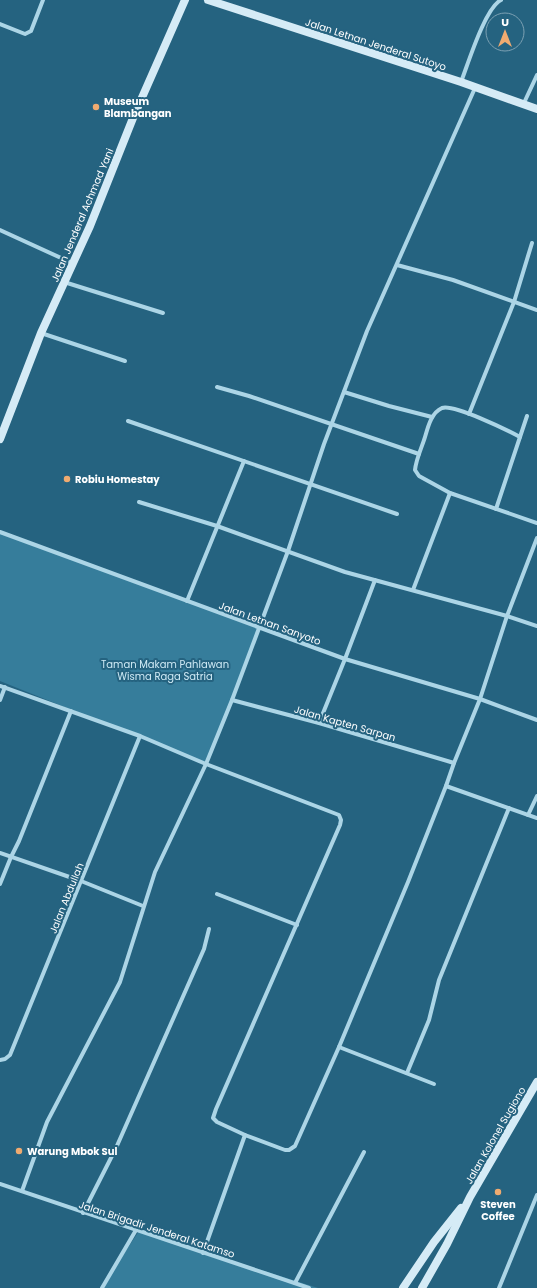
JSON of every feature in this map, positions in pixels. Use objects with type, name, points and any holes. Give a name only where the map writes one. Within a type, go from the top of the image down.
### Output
[{"type":"main road","name":"Jalan Jenderal Achmad Yani","points":[[0,439],[41,333],[90,226],[133,118],[185,0]]},
{"type":"main road","name":"Jalan Letnan Jenderal Sutoyo","points":[[208,0],[461,82],[537,110]]},
{"type":"main road","name":"Jalan Kolonel Sugiono","points":[[422,1288],[447,1244],[470,1197],[537,1082]]},
{"type":"main road","name":"Jalan Kolonel Sugiono","points":[[403,1288],[434,1242],[470,1197]]},
{"type":"street","points":[[0,24],[25,34],[28,33],[31,31],[43,0]]},
{"type":"street","points":[[461,82],[487,14],[497,2],[501,0]]},
{"type":"street","points":[[522,105],[537,75]]},
{"type":"street","points":[[22,1191],[47,1122],[120,982],[155,872],[206,764],[232,700],[288,551],[310,485],[367,331],[475,88]]},
{"type":"street","points":[[0,230],[72,263]]},
{"type":"street","points":[[470,414],[514,302],[532,243]]},
{"type":"street","points":[[397,265],[453,280],[537,310]]},
{"type":"street","points":[[64,282],[163,313]]},
{"type":"street","points":[[41,333],[125,361]]},
{"type":"street","points":[[217,387],[249,396],[419,454]]},
{"type":"street","points":[[344,392],[432,418]]},
{"type":"street","points":[[520,437],[470,414],[442,408],[432,418],[415,467],[419,476],[450,493],[537,523]]},
{"type":"street","points":[[496,509],[527,416]]},
{"type":"street","points":[[128,421],[397,514]]},
{"type":"street","points":[[187,601],[244,461]]},
{"type":"street","points":[[413,590],[450,493]]},
{"type":"street","points":[[138,502],[217,526],[345,572],[507,616],[537,626]]},
{"type":"street","name":"Jalan Letnan Sanyoto","points":[[0,532],[345,659],[480,699],[537,720]]},
{"type":"street","points":[[0,700],[2,687],[140,736],[206,764],[339,815],[341,820],[340,825],[213,1118],[217,1122],[245,1135],[285,1150],[289,1150],[295,1146],[339,1047],[408,882],[480,699],[507,616],[537,538]]},
{"type":"street","points":[[319,723],[375,580]]},
{"type":"street","name":"Jalan Kapten Sarpan","points":[[232,700],[319,723],[454,763]]},
{"type":"street","points":[[0,884],[11,857],[20,841],[71,711]]},
{"type":"street","name":"Jalan Abdullah","points":[[0,1060],[5,1059],[10,1055],[140,736]]},
{"type":"street","points":[[446,786],[537,818]]},
{"type":"street","points":[[528,814],[537,796]]},
{"type":"street","points":[[407,1073],[428,1020],[439,980],[509,808]]},
{"type":"street","points":[[0,853],[81,881],[143,906]]},
{"type":"street","points":[[217,894],[296,925]]},
{"type":"street","points":[[83,1213],[116,1148],[204,949],[209,929]]},
{"type":"street","points":[[339,1047],[434,1084]]},
{"type":"street","points":[[203,1253],[245,1135]]},
{"type":"street","points":[[295,1283],[364,1152]]},
{"type":"street","name":"Jalan Brigadir Jenderal Katamso","points":[[0,1184],[309,1288]]},
{"type":"street","points":[[499,1288],[537,1195]]},
{"type":"street","points":[[102,1288],[136,1230]]},
{"type":"green space","name":"Taman Makam Pahlawan Wisma Raga Satria","points":[[0,532],[259,628],[206,764],[0,681]]},
{"type":"green space","points":[[139,1231],[318,1288],[101,1288]]},
{"type":"place","name":"Museum Blambangan","points":[[96,107]]},
{"type":"place","name":"Robiu Homestay","points":[[67,479]]},
{"type":"place","name":"Warung Mbok Sul","points":[[19,1151]]},
{"type":"place","name":"Steven Coffee","points":[[498,1192]]}]
